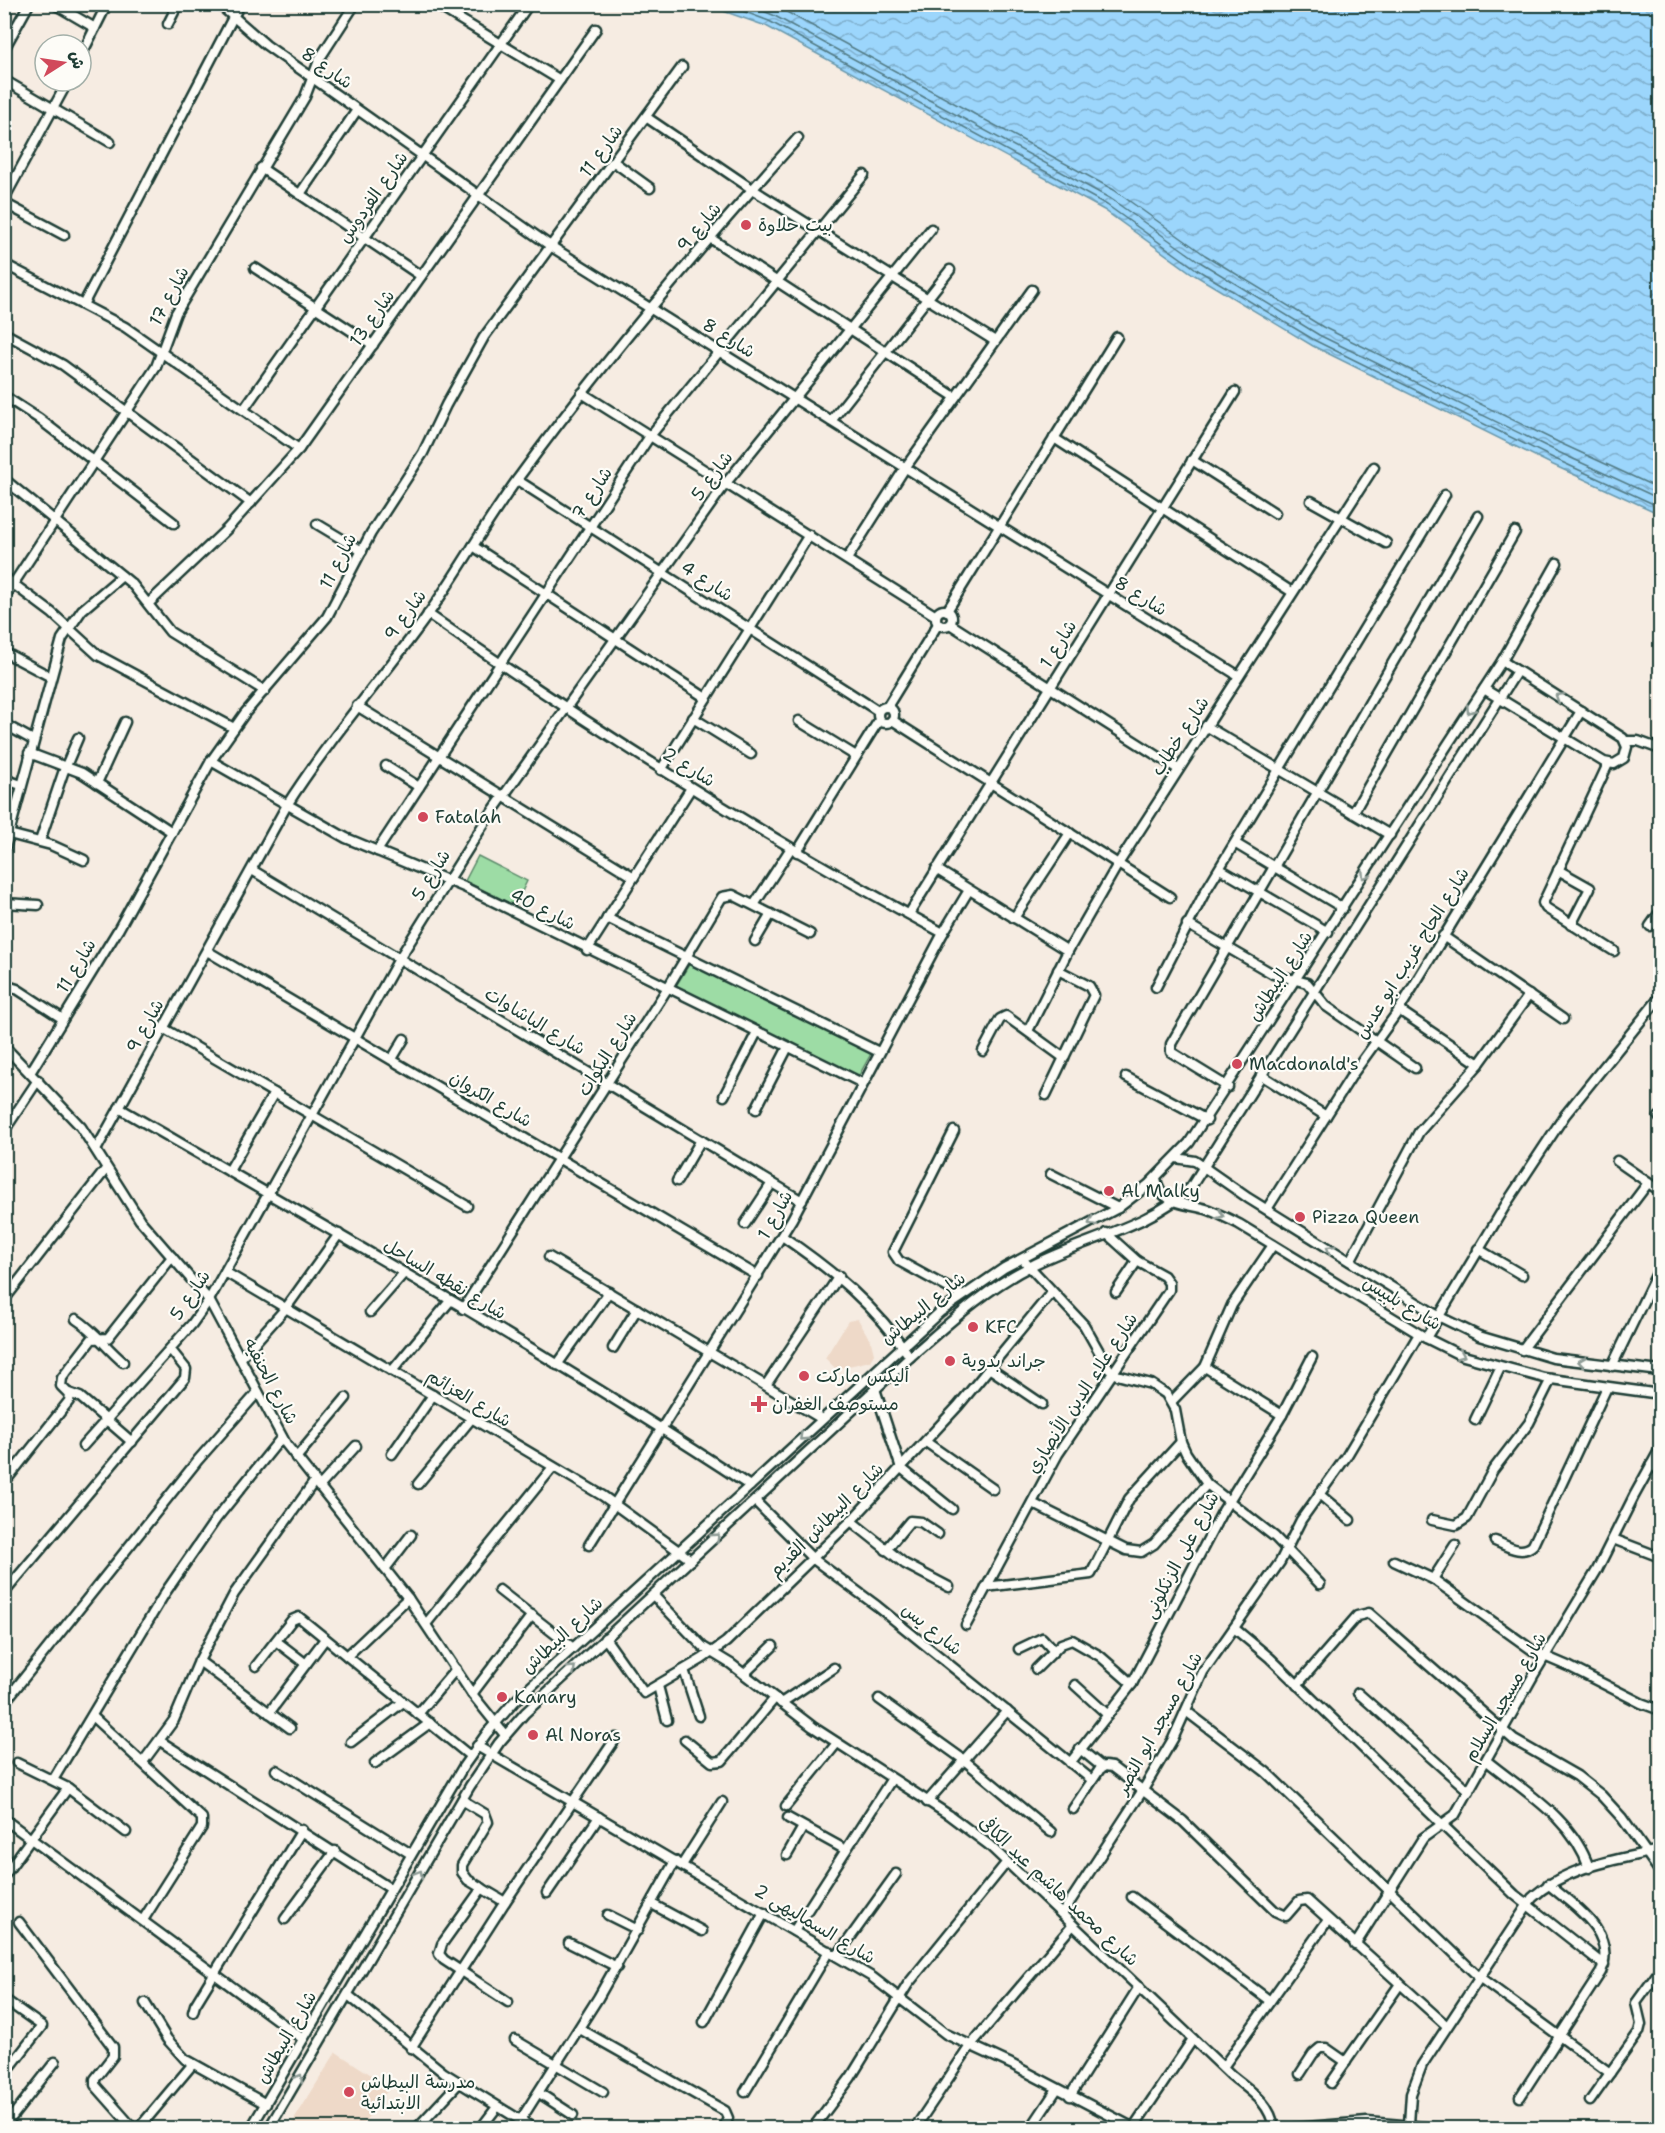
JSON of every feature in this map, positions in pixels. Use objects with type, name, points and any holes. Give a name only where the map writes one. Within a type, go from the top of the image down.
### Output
[{"type":"street","points":[[4,49],[29,4]]},
{"type":"street","points":[[54,4],[95,28]]},
{"type":"street","points":[[92,33],[107,4]]},
{"type":"street","points":[[168,24],[178,4]]},
{"type":"street","name":"شارع 8","points":[[219,4],[266,45],[477,196],[552,246],[1239,676]]},
{"type":"street","points":[[84,303],[240,4]]},
{"type":"street","name":"شارع 17","points":[[4,598],[156,367],[176,313],[305,97],[320,58],[355,4]]},
{"type":"street","points":[[435,4],[560,80]]},
{"type":"street","name":"شارع الفردوس","points":[[244,409],[529,4]]},
{"type":"street","name":"شارع 13","points":[[149,603],[202,554],[299,449],[596,29]]},
{"type":"street","name":"شارع 11","points":[[30,1073],[118,930],[212,761],[234,728],[327,616],[362,551],[423,453],[446,405],[484,337],[682,67]]},
{"type":"street","points":[[4,80],[110,142]]},
{"type":"street","points":[[4,199],[62,93]]},
{"type":"street","points":[[300,194],[357,110]]},
{"type":"street","points":[[646,117],[752,189],[995,341]]},
{"type":"street","name":"شارع 9","points":[[96,1150],[287,806],[357,705],[428,614],[516,480],[582,393],[710,238],[798,138]]},
{"type":"street","points":[[614,162],[650,188]]},
{"type":"street","points":[[261,168],[421,276]]},
{"type":"street","name":"شارع 7","points":[[377,850],[650,436],[864,175]]},
{"type":"street","points":[[4,203],[64,235]]},
{"type":"street","name":"شارع 5","points":[[82,1446],[170,1349],[209,1300],[399,959],[504,796],[726,483],[931,229]]},
{"type":"street","points":[[710,238],[956,397]]},
{"type":"street","points":[[4,264],[84,303],[162,350],[299,449]]},
{"type":"street","points":[[255,268],[373,345]]},
{"type":"street","points":[[831,421],[950,270]]},
{"type":"street","points":[[847,559],[905,468],[1032,290]]},
{"type":"street","points":[[4,333],[63,365],[251,503]]},
{"type":"street","points":[[947,611],[1117,338]]},
{"type":"street","name":"شارع 1","points":[[909,914],[1235,392]]},
{"type":"street","points":[[582,393],[847,559],[937,620],[943,627],[950,624],[952,618],[947,611]]},
{"type":"street","points":[[4,396],[95,460],[174,523]]},
{"type":"street","points":[[1054,438],[1292,592]]},
{"type":"street","points":[[1192,460],[1275,513]]},
{"type":"street","name":"شارع خطاب","points":[[1028,1031],[1068,951],[1118,864],[1374,467]]},
{"type":"street","points":[[4,479],[122,576],[149,603],[170,632],[265,691]]},
{"type":"street","name":"شارع 4","points":[[516,480],[881,713]]},
{"type":"street","points":[[1156,987],[1187,924],[1445,495]]},
{"type":"street","points":[[1311,501],[1386,543]]},
{"type":"street","points":[[1228,1088],[1171,1052],[1169,1046],[1478,516]]},
{"type":"street","points":[[317,524],[362,551]]},
{"type":"street","points":[[1353,813],[1515,532]]},
{"type":"street","points":[[661,770],[809,535]]},
{"type":"street","points":[[473,546],[706,698]]},
{"type":"street","name":"شارع البيطاش","points":[[251,2128],[470,1756],[495,1724],[573,1647],[750,1486],[901,1344],[961,1295],[1022,1258],[1118,1208],[1156,1178],[1176,1158],[1207,1120],[1228,1088],[1502,661],[1557,563]]},
{"type":"street","points":[[4,852],[8,827],[29,753],[68,628],[82,610],[122,576]]},
{"type":"street","points":[[4,577],[98,655],[234,728]]},
{"type":"street","points":[[754,905],[794,850],[856,756],[937,620],[940,611],[947,611]]},
{"type":"street","name":"شارع 2","points":[[428,614],[567,709],[691,789],[794,850],[943,933]]},
{"type":"street","points":[[950,624],[1178,769]]},
{"type":"street","points":[[4,652],[51,677]]},
{"type":"street","points":[[1502,661],[1625,741],[1638,741],[1660,749]]},
{"type":"street","name":"شارع البيطاش","points":[[269,2128],[490,1755],[505,1735],[536,1703],[875,1389],[967,1308],[1029,1266],[1149,1215],[1173,1202],[1191,1187],[1206,1168],[1261,1075],[1517,671]]},
{"type":"street","points":[[1484,689],[1608,764],[1614,764],[1624,758],[1627,753],[1625,741]]},
{"type":"street","points":[[357,705],[634,877]]},
{"type":"street","name":"شارع الحاج غريب ابو عدس","points":[[1267,1209],[1326,1116],[1398,1010],[1581,711]]},
{"type":"street","points":[[881,713],[893,712],[892,720]]},
{"type":"street","points":[[881,713],[887,723],[892,720]]},
{"type":"street","points":[[693,718],[751,753]]},
{"type":"street","points":[[892,720],[1170,897]]},
{"type":"street","points":[[799,721],[856,756]]},
{"type":"street","points":[[97,783],[125,722]]},
{"type":"street","points":[[4,724],[33,740]]},
{"type":"street","points":[[1206,726],[1390,835]]},
{"type":"street","points":[[40,841],[66,765],[78,738]]},
{"type":"street","points":[[29,753],[66,765],[172,832]]},
{"type":"street","name":"شارع 40","points":[[212,761],[346,838],[448,880],[862,1083]]},
{"type":"street","points":[[1608,764],[1543,903],[1546,908],[1571,925],[1614,951]]},
{"type":"street","points":[[386,766],[419,787]]},
{"type":"street","points":[[4,779],[21,785]]},
{"type":"street","points":[[587,950],[691,789]]},
{"type":"street","points":[[8,827],[84,860]]},
{"type":"street","points":[[1014,918],[1070,834]]},
{"type":"street","points":[[1236,844],[1343,908]]},
{"type":"street","points":[[1220,869],[1328,932]]},
{"type":"street","name":"شارع الباشاوات","points":[[252,870],[802,1201]]},
{"type":"street","points":[[936,870],[1068,951]]},
{"type":"street","points":[[1558,870],[1590,888],[1571,925]]},
{"type":"street","name":"شارع 1","points":[[589,1545],[782,1236],[943,933],[969,890]]},
{"type":"street","name":"شارع البكوات","points":[[463,1309],[560,1159],[722,897],[733,895],[810,934]]},
{"type":"street","points":[[4,903],[38,905]]},
{"type":"street","points":[[1650,926],[1660,912]]},
{"type":"street","points":[[755,941],[771,914]]},
{"type":"street","points":[[608,918],[879,1052]]},
{"type":"street","points":[[1187,924],[1273,974],[1307,983],[1326,1006],[1415,1068]]},
{"type":"street","points":[[1443,936],[1563,1019]]},
{"type":"street","name":"شارع الكروان","points":[[207,951],[758,1276]]},
{"type":"street","points":[[1046,1095],[1094,995],[1089,986],[1058,970]]},
{"type":"street","points":[[4,985],[17,989],[63,1020]]},
{"type":"street","points":[[1350,1261],[1419,1132],[1479,1064],[1529,995]]},
{"type":"street","name":"شارع مسجد ابو النصر","points":[[1062,1914],[1143,1790],[1186,1711],[1203,1672],[1287,1551],[1301,1520],[1346,1456],[1422,1336],[1438,1316],[1478,1249],[1579,1096],[1660,997]]},
{"type":"street","points":[[1398,1010],[1479,1064]]},
{"type":"street","points":[[983,1051],[1002,1017],[1009,1018],[1064,1058]]},
{"type":"street","points":[[163,1028],[466,1206]]},
{"type":"street","points":[[724,1096],[757,1032]]},
{"type":"street","points":[[392,1059],[404,1039]]},
{"type":"street","name":"شارع الحنفيه","points":[[4,1046],[71,1114],[140,1220],[209,1300],[282,1437],[296,1458],[408,1598],[472,1694],[505,1735]]},
{"type":"street","points":[[756,1109],[788,1047]]},
{"type":"street","points":[[1261,1075],[1326,1116]]},
{"type":"street","points":[[1126,1077],[1207,1120]]},
{"type":"street","points":[[4,1131],[38,1080]]},
{"type":"street","points":[[229,1171],[274,1093]]},
{"type":"street","name":"شارع نقطه الساحل","points":[[119,1107],[404,1273],[662,1429],[750,1486]]},
{"type":"street","points":[[954,1131],[893,1252],[899,1261],[961,1295]]},
{"type":"street","points":[[677,1181],[701,1140]]},
{"type":"street","name":"شارع بلبيس","points":[[1176,1158],[1189,1158],[1438,1316],[1479,1336],[1522,1350],[1611,1366],[1660,1371]]},
{"type":"street","points":[[1617,1161],[1660,1191]]},
{"type":"street","points":[[4,1300],[106,1168]]},
{"type":"street","points":[[1051,1174],[1118,1208]]},
{"type":"street","points":[[1156,1178],[1159,1190],[1173,1202]]},
{"type":"street","points":[[745,1224],[772,1183]]},
{"type":"street","points":[[1522,1350],[1648,1183]]},
{"type":"street","name":"شارع بلبيس","points":[[1173,1202],[1224,1216],[1422,1336],[1461,1355],[1500,1368],[1551,1379],[1660,1394]]},
{"type":"street","name":"شارع علاء الدين الأنصاري","points":[[966,1625],[1058,1454],[1169,1290],[1169,1282],[1164,1276],[1137,1261],[1106,1233]]},
{"type":"street","points":[[241,1358],[286,1308],[339,1234]]},
{"type":"street","points":[[782,1236],[839,1276],[901,1344],[910,1357]]},
{"type":"street","points":[[1171,1402],[1205,1367],[1232,1305],[1273,1245]]},
{"type":"street","points":[[1478,1249],[1522,1275]]},
{"type":"street","points":[[132,1442],[80,1397],[69,1393],[62,1386],[61,1380],[91,1341],[96,1338],[101,1340],[108,1338],[172,1257]]},
{"type":"street","points":[[549,1257],[822,1419]]},
{"type":"street","points":[[1022,1258],[1084,1325],[1113,1373],[1151,1384],[1166,1394],[1171,1402],[1181,1442],[1207,1484],[1268,1531],[1320,1584]]},
{"type":"street","points":[[1116,1292],[1137,1261]]},
{"type":"street","points":[[1611,1366],[1660,1267]]},
{"type":"street","name":"شارع العزائم","points":[[225,1272],[615,1503],[691,1560]]},
{"type":"street","points":[[370,1312],[404,1273]]},
{"type":"street","points":[[766,1385],[839,1276]]},
{"type":"street","points":[[557,1365],[609,1292]]},
{"type":"street","name":"شارع البيطاش القديم","points":[[658,1686],[711,1653],[851,1521],[926,1442],[1052,1292]]},
{"type":"street","points":[[392,1371],[450,1301]]},
{"type":"street","points":[[613,1348],[637,1309]]},
{"type":"street","points":[[76,1319],[94,1331],[106,1349],[123,1362]]},
{"type":"street","points":[[4,1593],[185,1378],[186,1369],[170,1349]]},
{"type":"street","name":"شارع على الزنكلونى","points":[[1070,1763],[1132,1684],[1228,1502],[1282,1414],[1312,1357]]},
{"type":"street","points":[[1205,1367],[1282,1414]]},
{"type":"street","points":[[989,1368],[1042,1404]]},
{"type":"street","points":[[1475,1420],[1500,1368]]},
{"type":"street","points":[[1432,1520],[1456,1525],[1467,1518],[1493,1470],[1524,1431],[1551,1379]]},
{"type":"street","points":[[1495,1541],[1519,1550],[1527,1550],[1533,1545],[1607,1387]]},
{"type":"street","points":[[875,1389],[901,1468],[952,1509]]},
{"type":"street","points":[[4,1703],[198,1460],[258,1392]]},
{"type":"street","points":[[4,1483],[69,1401],[69,1393]]},
{"type":"street","points":[[392,1454],[433,1395]]},
{"type":"street","points":[[296,1458],[346,1398]]},
{"type":"street","points":[[418,1484],[472,1418]]},
{"type":"street","points":[[53,1780],[170,1586],[216,1519],[282,1437]]},
{"type":"street","points":[[926,1442],[993,1490]]},
{"type":"street","points":[[986,1587],[1088,1575],[1094,1569],[1106,1540],[1136,1490],[1181,1442]]},
{"type":"street","points":[[143,1762],[174,1720],[199,1661],[254,1563],[317,1485],[356,1446]]},
{"type":"street","name":"شارع مسجد السلام","points":[[1355,1945],[1423,1838],[1455,1815],[1613,1539],[1660,1449]]},
{"type":"street","points":[[1651,1465],[1660,1470]]},
{"type":"street","points":[[426,1624],[553,1467]]},
{"type":"street","points":[[1032,1503],[1133,1553],[1148,1550],[1207,1484]]},
{"type":"street","points":[[1319,1494],[1350,1520]]},
{"type":"street","name":"شارع يس","points":[[755,1501],[812,1558],[877,1606],[1092,1780]]},
{"type":"street","points":[[851,1521],[919,1573],[949,1587]]},
{"type":"street","points":[[886,1550],[910,1521],[921,1522],[939,1534]]},
{"type":"street","points":[[385,1569],[411,1535]]},
{"type":"street","points":[[1613,1539],[1660,1557]]},
{"type":"street","points":[[1433,1578],[1455,1545]]},
{"type":"street","points":[[1394,1561],[1433,1578],[1526,1646],[1545,1657],[1660,1710]]},
{"type":"street","points":[[500,1590],[573,1647]]},
{"type":"street","name":"شارع محمد هاشم عبد الكافى","points":[[653,1595],[695,1641],[837,1743],[969,1830],[1007,1862],[1193,2039],[1264,2103],[1274,2128]]},
{"type":"street","points":[[347,1656],[408,1598]]},
{"type":"street","points":[[1297,1685],[1357,1616],[1370,1612],[1520,1744],[1577,1776],[1601,1795],[1660,1872]]},
{"type":"street","points":[[472,1694],[532,1615]]},
{"type":"street","points":[[256,1666],[297,1617],[470,1756]]},
{"type":"street","points":[[1234,1628],[1297,1685],[1440,1825],[1526,1905],[1604,1965]]},
{"type":"street","points":[[606,1638],[641,1691],[647,1693],[658,1686],[667,1720]]},
{"type":"street","points":[[1019,1649],[1042,1638],[1054,1651]]},
{"type":"street","points":[[269,1713],[325,1639]]},
{"type":"street","points":[[276,1641],[306,1664]]},
{"type":"street","points":[[1036,1669],[1066,1641],[1077,1641],[1111,1664],[1132,1684]]},
{"type":"street","points":[[744,1674],[773,1646]]},
{"type":"street","points":[[199,1661],[290,1728]]},
{"type":"street","points":[[685,1740],[712,1762],[722,1761],[778,1701],[834,1668]]},
{"type":"street","points":[[418,1714],[456,1670]]},
{"type":"street","points":[[684,1670],[699,1716]]},
{"type":"street","points":[[1074,1685],[1108,1715]]},
{"type":"street","points":[[1358,1693],[1469,1791]]},
{"type":"street","points":[[879,1699],[964,1760],[1051,1832]]},
{"type":"street","points":[[351,1742],[403,1702]]},
{"type":"street","points":[[927,1802],[1007,1711]]},
{"type":"street","points":[[1186,1711],[1266,1772],[1388,1892],[1479,1977],[1610,2073]]},
{"type":"street","points":[[93,1717],[202,1818],[202,1827],[143,1920]]},
{"type":"street","points":[[375,1763],[430,1724]]},
{"type":"street","points":[[411,2048],[459,1971],[616,1738]]},
{"type":"street","points":[[160,1741],[392,1889]]},
{"type":"street","points":[[786,1806],[837,1743]]},
{"type":"street","name":"شارع السماليهى 2","points":[[477,1746],[872,1977],[935,2027],[1133,2128]]},
{"type":"street","points":[[1080,1749],[1102,1767],[1112,1767],[1183,1821],[1222,1861],[1282,1916],[1287,1916],[1299,1901],[1305,1899],[1447,2026]]},
{"type":"street","points":[[1487,1761],[1565,1825],[1584,1852],[1589,1868]]},
{"type":"street","points":[[17,1763],[68,1788],[126,1832]]},
{"type":"street","points":[[1073,1809],[1102,1767]]},
{"type":"street","points":[[276,1770],[411,1854]]},
{"type":"street","points":[[794,1930],[891,1780]]},
{"type":"street","points":[[4,1876],[33,1840],[68,1788]]},
{"type":"street","points":[[462,1800],[488,1819],[488,1825],[461,1869],[465,1878],[505,1902]]},
{"type":"street","points":[[520,2121],[580,2029],[652,1904],[722,1802]]},
{"type":"street","points":[[547,1893],[599,1817]]},
{"type":"street","points":[[788,1818],[846,1850]]},
{"type":"street","points":[[4,1819],[303,2039]]},
{"type":"street","points":[[787,1856],[803,1827]]},
{"type":"street","points":[[193,2012],[213,1975],[302,1830]]},
{"type":"street","points":[[1409,2124],[1411,2094],[1417,2074],[1526,1905],[1548,1884],[1568,1874],[1660,1850]]},
{"type":"street","points":[[285,1919],[335,1851]]},
{"type":"street","points":[[813,2128],[851,2077],[899,1998],[1007,1862]]},
{"type":"street","points":[[745,2092],[833,1954],[896,1875]]},
{"type":"street","points":[[1520,2097],[1604,1965],[1605,1946],[1595,1927],[1548,1884]]},
{"type":"street","points":[[482,1888],[440,1949],[442,1959],[508,2002]]},
{"type":"street","points":[[1132,1897],[1270,2001]]},
{"type":"street","points":[[385,1899],[399,1908]]},
{"type":"street","points":[[652,1904],[702,1931]]},
{"type":"street","points":[[704,2022],[764,1913]]},
{"type":"street","points":[[608,1915],[638,1930]]},
{"type":"street","points":[[1223,2067],[1328,1920]]},
{"type":"street","points":[[19,1922],[113,2047],[113,2056],[95,2079],[95,2085],[133,2128]]},
{"type":"street","points":[[915,2128],[970,2046],[1073,1925]]},
{"type":"street","points":[[569,1943],[616,1967]]},
{"type":"street","points":[[1590,2101],[1639,2032],[1641,2024],[1636,2003],[1659,1974]]},
{"type":"street","points":[[1331,2083],[1400,1984]]},
{"type":"street","points":[[1070,2096],[1138,1987]]},
{"type":"street","points":[[348,1995],[458,2084],[533,2128]]},
{"type":"street","points":[[4,1999],[40,2023],[42,2028],[4,2075]]},
{"type":"street","points":[[145,2002],[172,2047],[192,2065],[266,2104]]},
{"type":"street","points":[[580,2029],[725,2111],[728,2118],[724,2128]]},
{"type":"street","points":[[1133,2128],[1193,2039]]},
{"type":"street","points":[[515,2040],[603,2092]]},
{"type":"street","points":[[1300,2074],[1313,2054],[1320,2048],[1326,2048],[1346,2062]]},
{"type":"street","points":[[4,2127],[55,2062]]},
{"type":"street","points":[[139,2128],[192,2065]]},
{"type":"street","points":[[417,2128],[458,2084]]},
{"type":"street","points":[[1030,2128],[1057,2089]]},
{"type":"street","points":[[539,2093],[573,2115]]},
{"type":"street","points":[[481,2128],[496,2108]]},
{"type":"street","points":[[1294,2128],[1349,2122],[1409,2124],[1437,2128]]},
{"type":"shaded area","points":[[858,1319],[871,1342],[874,1354],[870,1361],[836,1369],[825,1358],[848,1321]]},
{"type":"shaded area","name":"مدرسة البيطاش الابتدائية","points":[[336,2052],[390,2087],[360,2128],[289,2128]]},
{"type":"green space","points":[[478,856],[527,881],[515,906],[465,881]]},
{"type":"green space","points":[[690,963],[872,1052],[858,1077],[674,989]]},
{"type":"water","points":[[706,5],[1660,5],[1660,514],[1551,464],[1313,346],[1193,274],[1104,210],[766,26]]},
{"type":"place","name":"بيت حلاوة","points":[[746,225]]},
{"type":"place","name":"Fatalah","points":[[423,817]]},
{"type":"place","name":"Macdonald's","points":[[1237,1064]]},
{"type":"place","name":"Al Malky","points":[[1109,1191]]},
{"type":"place","name":"Pizza Queen","points":[[1300,1217]]},
{"type":"place","name":"KFC","points":[[973,1327]]},
{"type":"place","name":"جراند بدوية","points":[[950,1361]]},
{"type":"place","name":"أليكس ماركت","points":[[804,1376]]},
{"type":"place","name":"مستوصف الغفران","points":[[759,1404]]},
{"type":"place","name":"Kanary","points":[[502,1697]]},
{"type":"place","name":"Al Noras","points":[[533,1735]]},
{"type":"place","name":"مدرسة البيطاش الابتدائية","points":[[349,2092]]}]
